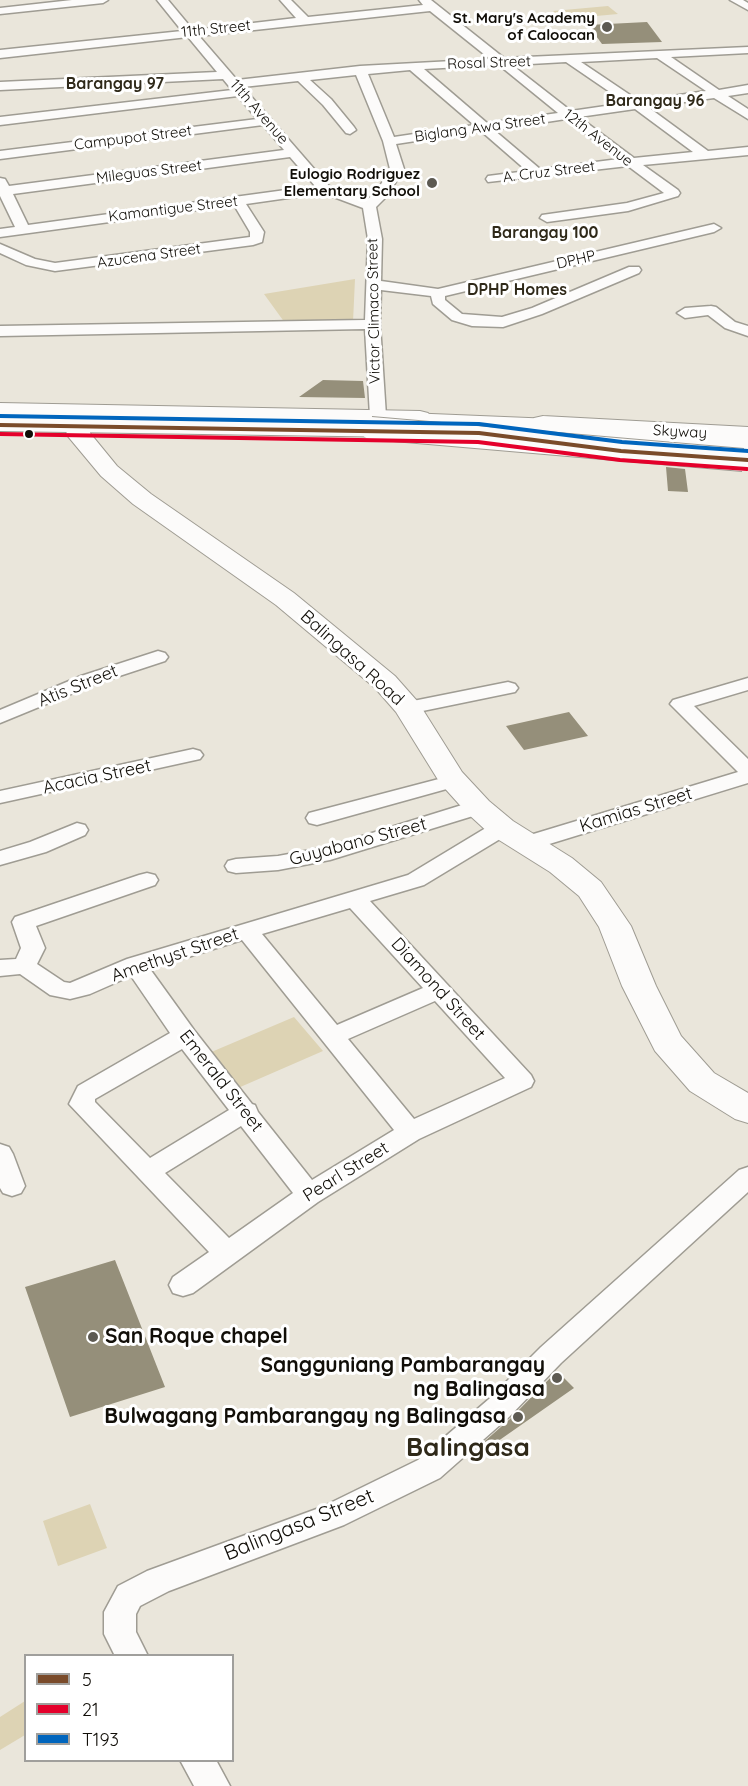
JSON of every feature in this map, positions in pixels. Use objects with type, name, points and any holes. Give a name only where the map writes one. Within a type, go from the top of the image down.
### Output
[{"type":"main road","points":[[0,412],[748,435]]},
{"type":"main road","name":"Skyway","points":[[0,412],[349,418],[748,435]]},
{"type":"main road","points":[[349,418],[418,412],[748,425]]},
{"type":"main road","points":[[374,422],[748,460]]},
{"type":"main road","name":"Skyway","points":[[0,424],[374,422],[748,446]]},
{"type":"main road","points":[[0,424],[479,433],[748,446]]},
{"type":"street","points":[[0,11],[103,0]]},
{"type":"street","name":"11th Avenue","points":[[162,0],[324,189],[369,206]]},
{"type":"street","points":[[285,1],[301,0]]},
{"type":"street","points":[[735,0],[748,7]]},
{"type":"street","points":[[285,1],[304,20]]},
{"type":"street","name":"11th Street","points":[[0,54],[429,4]]},
{"type":"street","name":"12th Avenue","points":[[429,4],[501,63],[672,194],[628,207],[547,218]]},
{"type":"street","name":"Rosal Street","points":[[234,84],[413,66],[746,50]]},
{"type":"street","points":[[659,54],[748,115]]},
{"type":"street","points":[[569,59],[705,155]]},
{"type":"street","points":[[413,66],[537,173]]},
{"type":"street","points":[[360,70],[389,141],[397,170],[382,193],[369,206]]},
{"type":"street","points":[[299,76],[327,102],[351,130]]},
{"type":"street","points":[[0,87],[234,84]]},
{"type":"street","points":[[0,121],[234,84]]},
{"type":"street","name":"Biglang Awa Street","points":[[389,141],[748,89]]},
{"type":"street","name":"Campupot Street","points":[[0,155],[267,121]]},
{"type":"street","name":"A. Cruz Street","points":[[493,179],[628,162],[748,151]]},
{"type":"street","name":"Mileguas Street","points":[[2,186],[294,153]]},
{"type":"street","points":[[2,186],[23,228]]},
{"type":"street","name":"Kamantigue Street","points":[[0,233],[23,228],[324,189]]},
{"type":"street","name":"Azucena Street","points":[[0,248],[31,262],[55,267],[253,241],[257,238],[257,232],[237,200]]},
{"type":"street","name":"Victor Climaco Street","points":[[369,206],[375,240],[372,284],[374,422]]},
{"type":"street","name":"DPHP","points":[[372,284],[438,293],[714,228]]},
{"type":"street","name":"DPHP","points":[[438,293],[438,301],[457,317],[472,321],[503,322],[537,311],[634,270]]},
{"type":"street","points":[[685,313],[710,310],[730,325],[748,331]]},
{"type":"street","points":[[0,331],[372,324]]},
{"type":"street","name":"Balingasa Road","points":[[79,426],[78,434],[109,471],[141,498],[285,599],[385,682],[408,708],[454,781],[478,807],[514,836],[561,865],[590,889],[615,926],[639,986],[667,1043],[702,1082],[748,1110]]},
{"type":"street","points":[[479,433],[621,451],[748,460]]},
{"type":"street","name":"Atis Street","points":[[0,717],[88,680],[158,657]]},
{"type":"street","points":[[748,684],[680,704],[748,771]]},
{"type":"street","points":[[408,708],[508,688]]},
{"type":"street","name":"Acacia Street","points":[[0,797],[193,755]]},
{"type":"street","name":"Kamias Street","points":[[354,898],[416,880],[514,836],[748,776]]},
{"type":"street","points":[[317,818],[454,781]]},
{"type":"street","name":"Guyabano Street","points":[[236,866],[278,863],[330,853],[382,839],[478,807]]},
{"type":"street","points":[[0,858],[38,847],[77,830]]},
{"type":"street","points":[[0,968],[24,966],[33,948],[23,922],[147,880]]},
{"type":"street","name":"Amethyst Street","points":[[24,966],[58,989],[70,991],[135,965],[354,898]]},
{"type":"street","name":"Diamond Street","points":[[354,898],[522,1081]]},
{"type":"street","points":[[247,931],[410,1132]]},
{"type":"street","name":"Emerald Street","points":[[135,965],[185,1036],[246,1111],[309,1195]]},
{"type":"street","points":[[333,1036],[440,990]]},
{"type":"street","points":[[185,1036],[87,1092],[82,1104],[226,1252]]},
{"type":"street","name":"Pearl Street","points":[[183,1285],[226,1252],[309,1195],[410,1132],[522,1081]]},
{"type":"street","points":[[147,1172],[246,1111]]},
{"type":"street","points":[[0,1154],[12,1186]]},
{"type":"street","name":"Balingasa Street","points":[[131,1654],[120,1634],[120,1612],[129,1596],[158,1581],[333,1516],[429,1468],[499,1408],[551,1355],[748,1177]]},
{"type":"street","points":[[198,1762],[213,1786]]},
{"type":"shaded area","points":[[608,6],[618,14],[563,19],[553,11]]},
{"type":"shaded area","points":[[355,279],[353,322],[285,323],[264,294]]},
{"type":"shaded area","points":[[294,1017],[323,1051],[238,1088],[209,1053]]},
{"type":"shaded area","points":[[90,1504],[107,1548],[58,1566],[43,1521]]},
{"type":"shaded area","points":[[24,1702],[24,1736],[0,1750],[0,1717]]},
{"type":"building","points":[[647,22],[662,42],[602,44],[588,25]]},
{"type":"building","points":[[323,380],[363,381],[365,398],[299,397]]},
{"type":"building","points":[[666,467],[685,469],[688,492],[668,491]]},
{"type":"building","points":[[569,712],[588,736],[524,750],[506,726]]},
{"type":"building","name":"San Roque chapel","points":[[115,1260],[165,1387],[70,1417],[25,1287]]},
{"type":"building","name":"Bulwagang Pambarangay ng Balingasa","points":[[557,1371],[574,1388],[481,1453],[477,1448],[510,1419]]},
{"type":"transit line","name":"T193","points":[[0,416],[479,424],[622,442],[748,451]]},
{"type":"transit line","name":"5","points":[[0,425],[479,433],[621,451],[748,460]]},
{"type":"transit line","name":"21","points":[[0,434],[478,442],[620,460],[747,469]]},
{"type":"place","name":"St. Mary's Academy of Caloocan","points":[[607,27]]},
{"type":"place","name":"Eulogio Rodriguez Elementary School","points":[[432,183]]},
{"type":"place","name":"San Roque chapel","points":[[93,1337]]},
{"type":"place","name":"Sangguniang Pambarangay ng Balingasa","points":[[557,1378]]},
{"type":"place","name":"Bulwagang Pambarangay ng Balingasa","points":[[518,1417]]},
{"type":"district","name":"Barangay 97","points":[[115,84]]},
{"type":"district","name":"Barangay 96","points":[[655,101]]},
{"type":"district","name":"Barangay 100","points":[[545,233]]},
{"type":"district","name":"DPHP Homes","points":[[517,290]]},
{"type":"district","name":"Balingasa","points":[[468,1448]]}]
